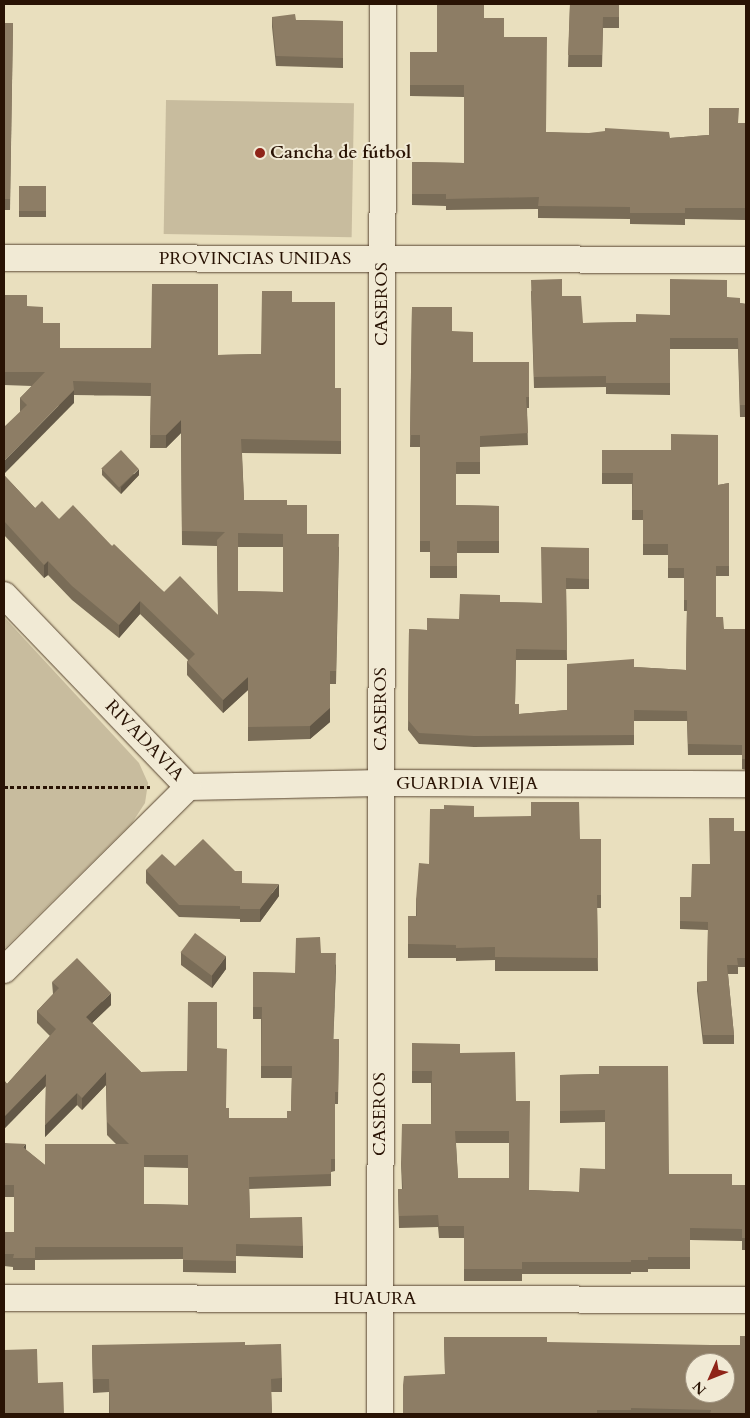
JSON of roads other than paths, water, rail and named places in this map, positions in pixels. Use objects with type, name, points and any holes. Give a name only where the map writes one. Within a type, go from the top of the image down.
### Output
[{"type":"street","name":"CASEROS","points":[[380,1414],[383,4]]},
{"type":"street","name":"PROVINCIAS UNIDAS","points":[[4,258],[746,260]]},
{"type":"street","name":"RIVADAVIA","points":[[4,595],[188,787],[4,970]]},
{"type":"street","name":"GUARDIA VIEJA","points":[[188,787],[381,783],[746,784]]},
{"type":"street","name":"HUAURA","points":[[4,1298],[746,1300]]},
{"type":"place","name":"Cancha de fútbol","points":[[260,153]]}]
